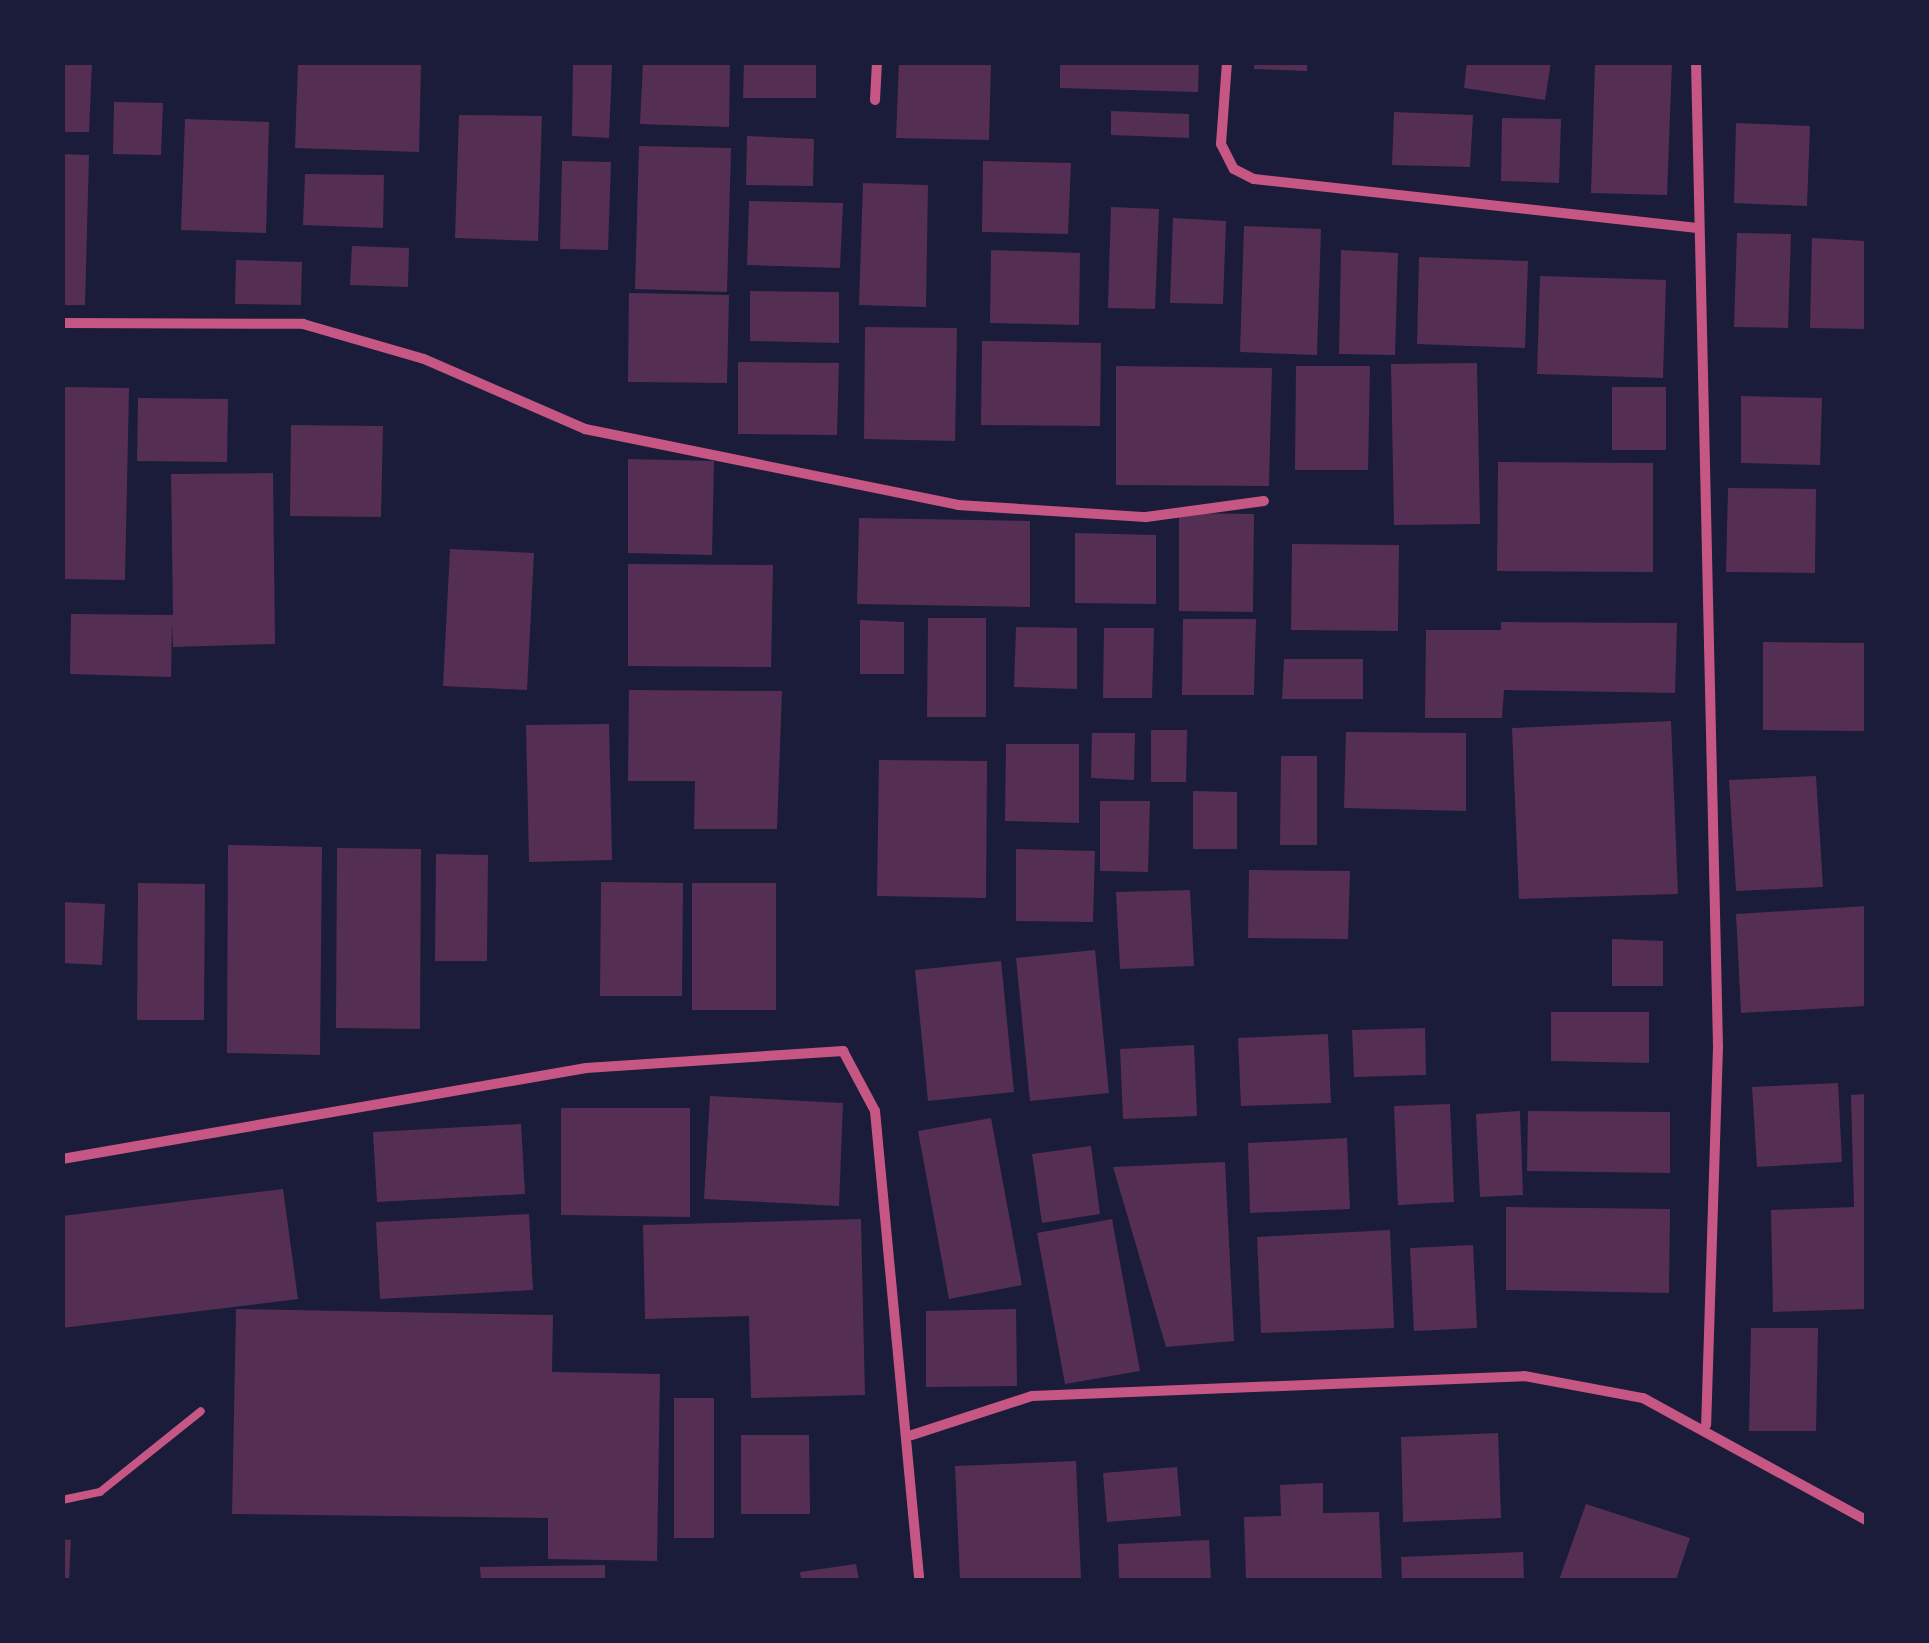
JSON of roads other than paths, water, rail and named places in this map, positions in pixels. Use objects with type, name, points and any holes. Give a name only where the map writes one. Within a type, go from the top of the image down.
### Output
[{"type":"street","points":[[875,100],[877,62]]},
{"type":"street","points":[[1227,62],[1221,144],[1254,179],[1697,228]]},
{"type":"street","points":[[1696,62],[1697,228],[1714,618],[1718,1046],[1706,1424]]},
{"type":"street","points":[[62,324],[304,324],[424,359],[585,428],[958,505],[1146,517],[1264,501]]},
{"type":"street","points":[[62,1159],[586,1068],[842,1050],[875,1111],[912,1435],[919,1580]]},
{"type":"street","points":[[912,1435],[1032,1396],[1504,1376],[1643,1398],[1706,1424],[1866,1520]]},
{"type":"lane","points":[[62,1500],[100,1492],[202,1411]]}]
